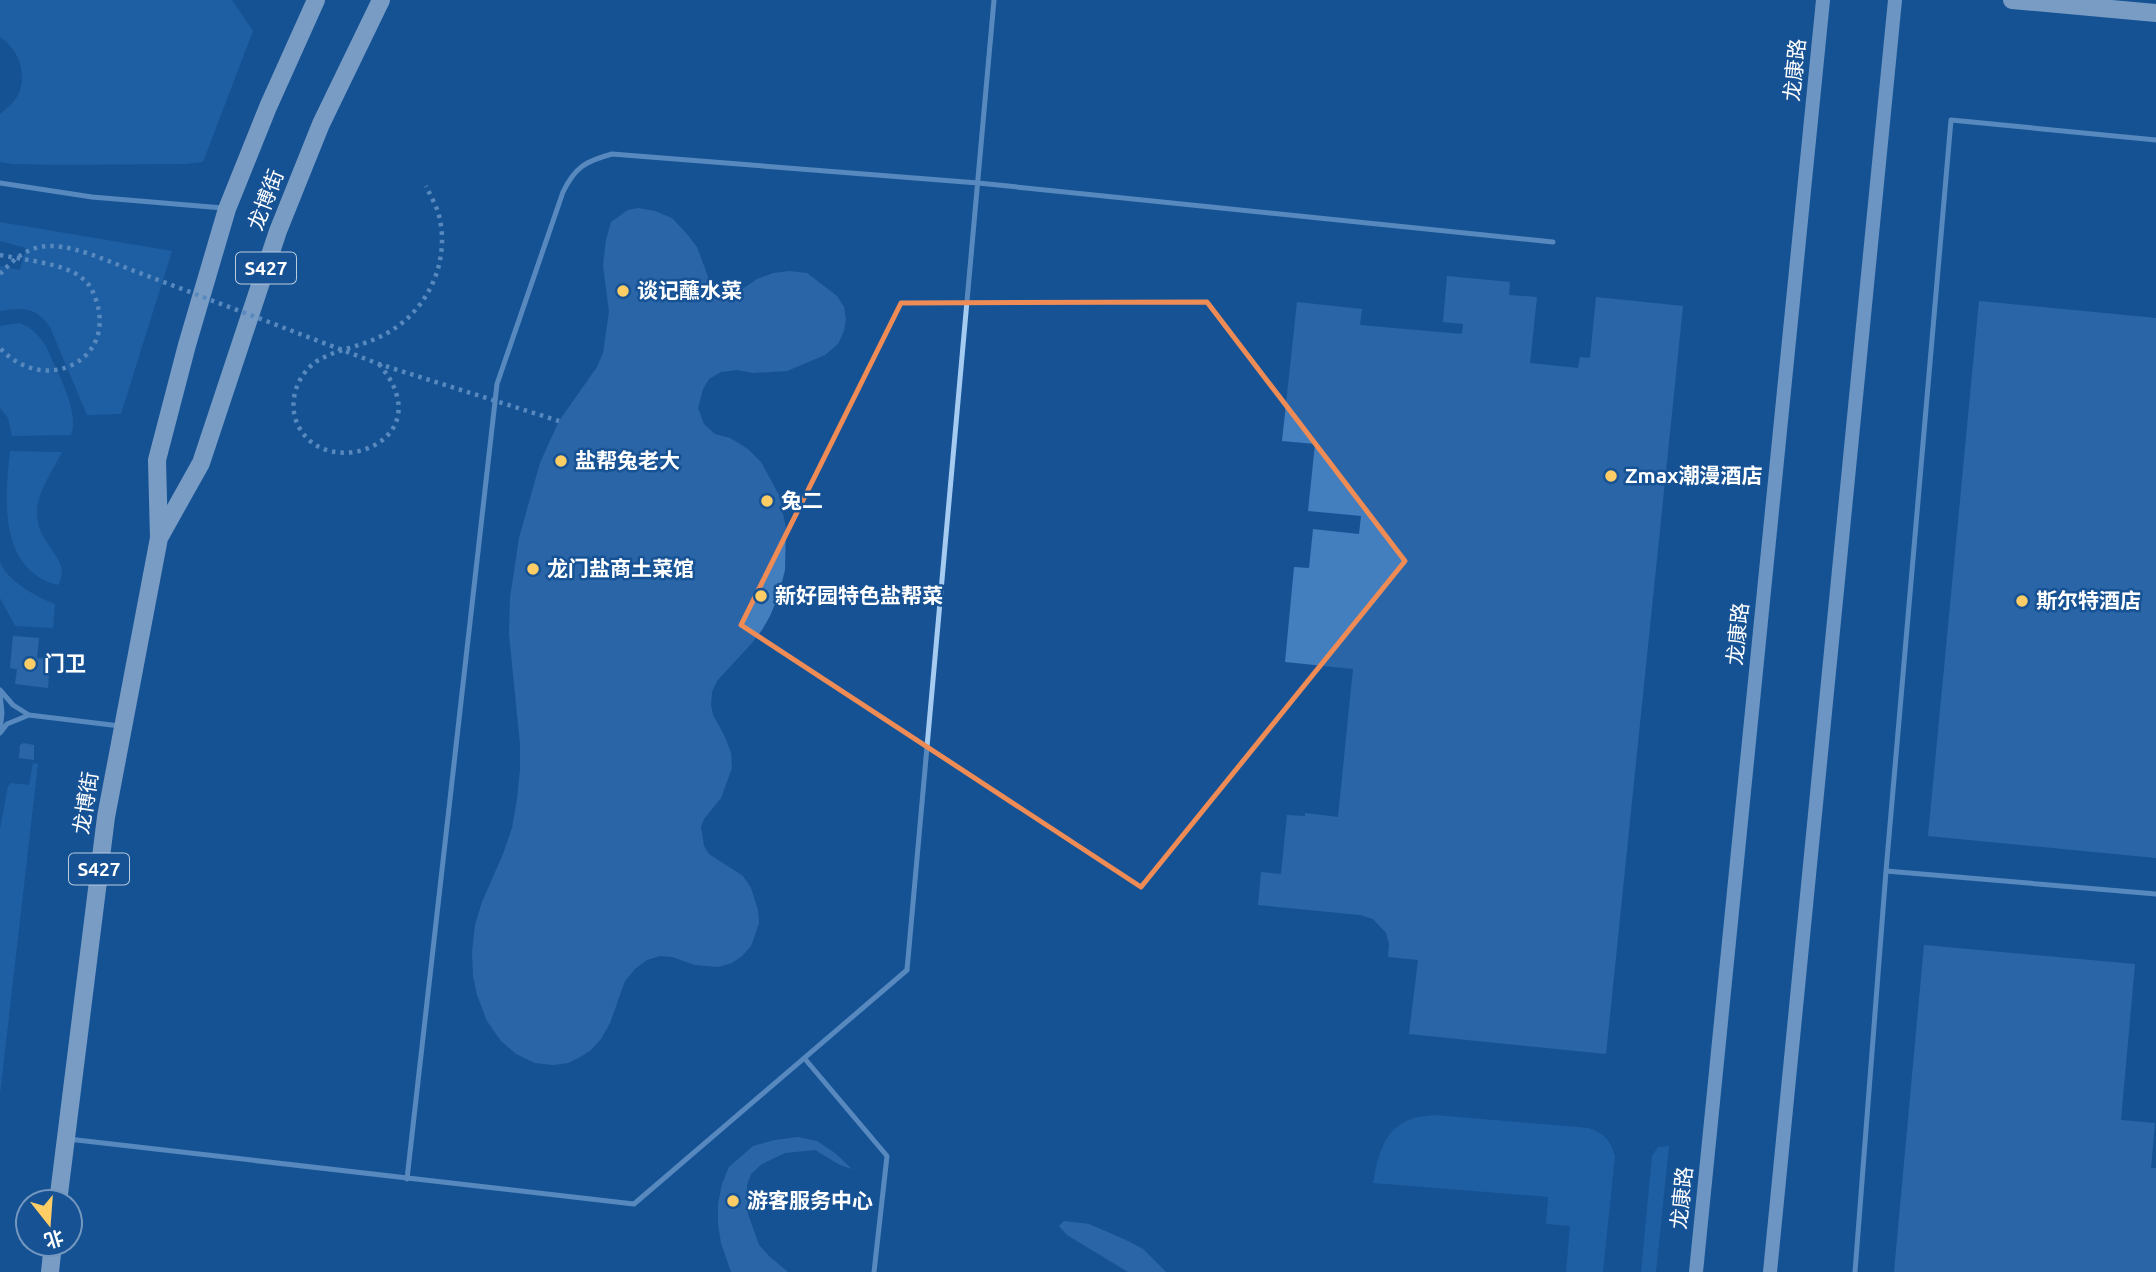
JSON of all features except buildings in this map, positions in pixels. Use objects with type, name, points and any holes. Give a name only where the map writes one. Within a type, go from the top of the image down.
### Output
[{"type":"main road","points":[[301,0],[305,24]]},
{"type":"main road","name":"龙博街","points":[[60,1188],[106,817],[159,538],[157,460],[227,209],[316,0]]},
{"type":"main road","name":"龙博街","points":[[159,538],[201,463],[278,231],[321,124],[381,0]]},
{"type":"main road","points":[[2011,0],[2156,13]]},
{"type":"main road","points":[[2102,0],[2119,10]]},
{"type":"street","name":"龙康路","points":[[1696,1272],[1823,0]]},
{"type":"street","points":[[1770,1272],[1895,0]]},
{"type":"lane","points":[[65,1139],[634,1203],[907,970],[995,0]]},
{"type":"lane","points":[[1855,1272],[1886,871],[1951,120],[2156,140]]},
{"type":"lane","points":[[407,1179],[496,384],[569,180],[587,162],[612,154],[978,183],[1553,242]]},
{"type":"lane","points":[[0,183],[92,197],[227,209]]},
{"type":"lane","points":[[0,692],[13,705],[29,715],[123,726]]},
{"type":"lane","points":[[0,692],[0,732]]},
{"type":"lane","points":[[0,732],[7,724],[29,715]]},
{"type":"lane","points":[[1886,871],[2156,894]]},
{"type":"lane","points":[[805,1059],[887,1156],[874,1272]]},
{"type":"path","points":[[379,364],[390,379],[398,399],[397,420],[387,436],[373,446],[352,453],[333,452],[316,445],[301,431],[295,414],[293,395],[301,376],[317,361],[378,338],[398,326],[414,313],[433,283],[442,253],[441,229],[436,205],[426,186]]},
{"type":"path","points":[[0,274],[26,251],[42,246],[62,245],[379,364],[559,421]]},
{"type":"path","points":[[0,255],[67,269],[82,278],[93,289],[99,307],[100,325],[94,344],[83,358],[66,369],[46,372],[29,369],[12,360],[0,348]]},
{"type":"highlighted area","points":[[1207,302],[1405,561],[1141,887],[741,625],[901,303]]},
{"type":"shaded area","points":[[0,0],[232,0],[253,31],[203,162],[59,165],[0,162],[0,114],[17,96],[22,77],[16,54],[0,37]]},
{"type":"shaded area","points":[[0,222],[172,251],[121,414],[87,415],[45,320],[28,310],[0,311],[0,266],[20,270],[26,248],[0,241]]},
{"type":"shaded area","points":[[19,323],[38,335],[61,378],[70,402],[73,425],[71,435],[12,436],[8,418],[0,408],[0,326]]},
{"type":"shaded area","points":[[10,451],[62,452],[43,489],[37,512],[43,536],[61,566],[60,582],[57,585],[38,577],[25,565],[15,549],[7,512]]},
{"type":"shaded area","points":[[0,562],[16,582],[55,604],[53,628],[15,626],[0,598]]},
{"type":"shaded area","points":[[33,763],[38,764],[0,1094],[0,829],[8,786],[11,783],[29,785]]},
{"type":"shaded area","points":[[1435,1115],[1589,1128],[1606,1138],[1615,1156],[1603,1272],[1566,1272],[1570,1226],[1546,1224],[1548,1197],[1373,1183],[1379,1156],[1389,1135],[1407,1121]]},
{"type":"shaded area","points":[[1669,1146],[1656,1272],[1641,1272],[1652,1156],[1658,1147]]},
{"type":"place","name":"谈记蘸水菜","points":[[623,291]]},
{"type":"place","name":"盐帮兔老大","points":[[561,461]]},
{"type":"place","name":"Zmax潮漫酒店","points":[[1611,476]]},
{"type":"place","name":"兔二","points":[[767,501]]},
{"type":"place","name":"龙门盐商土菜馆","points":[[533,569]]},
{"type":"place","name":"新好园特色盐帮菜","points":[[761,596]]},
{"type":"place","name":"斯尔特酒店","points":[[2022,601]]},
{"type":"place","name":"门卫","points":[[30,664]]},
{"type":"place","name":"游客服务中心","points":[[733,1201]]}]
